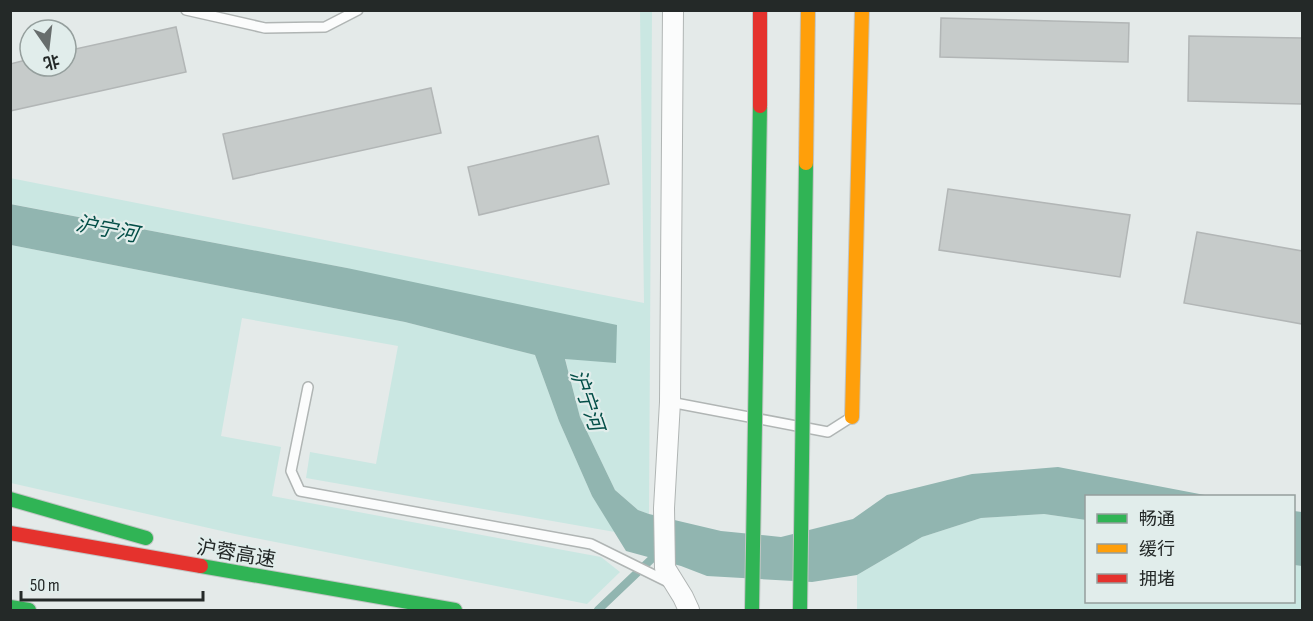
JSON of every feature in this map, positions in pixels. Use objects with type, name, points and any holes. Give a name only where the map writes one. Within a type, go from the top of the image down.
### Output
[{"type":"main road","points":[[752,610],[760,10]]},
{"type":"main road","points":[[800,610],[808,10]]},
{"type":"main road","points":[[852,417],[862,10]]},
{"type":"main road","points":[[10,500],[157,541]]},
{"type":"main road","name":"沪蓉高速","points":[[10,533],[456,610]]},
{"type":"main road","points":[[191,550],[327,589]]},
{"type":"main road","points":[[10,607],[29,610]]},
{"type":"street","points":[[674,10],[670,402],[661,572],[676,586],[689,610]]},
{"type":"lane","points":[[186,10],[265,28],[325,27],[358,10]]},
{"type":"lane","points":[[308,387],[291,471],[300,491],[591,544],[627,562],[661,572]]},
{"type":"lane","points":[[670,402],[828,432],[852,417]]},
{"type":"green space","points":[[640,11],[652,11],[649,514],[638,510],[615,490],[580,417],[565,358],[347,268],[11,204],[10,178],[644,303]]},
{"type":"green space","points":[[11,245],[405,322],[535,355],[559,421],[592,496],[615,532],[306,478],[310,452],[376,464],[398,346],[242,318],[221,436],[281,447],[272,496],[601,557],[620,572],[587,604],[235,534],[11,483]]},
{"type":"green space","points":[[1044,514],[1085,520],[1085,603],[1295,603],[1295,565],[1302,566],[1302,610],[857,610],[857,575],[922,537],[981,518]]},
{"type":"water","name":"沪宁河","points":[[10,204],[347,268],[617,325],[616,363],[565,359],[580,417],[615,490],[638,510],[721,531],[781,537],[853,519],[887,495],[972,474],[1058,467],[1205,495],[1085,495],[1085,520],[1044,514],[981,518],[922,537],[857,575],[812,582],[707,576],[681,566],[626,551],[592,496],[559,421],[535,355],[405,322],[11,245]]},
{"type":"water","points":[[1295,511],[1302,512],[1302,566],[1295,565]]},
{"type":"building","points":[[941,18],[1129,23],[1128,62],[940,57]]},
{"type":"building","points":[[176,27],[186,72],[10,111],[10,64],[18,62],[18,78],[78,78],[78,48]]},
{"type":"building","points":[[1189,36],[1302,38],[1302,104],[1188,101]]},
{"type":"building","points":[[431,88],[441,133],[233,179],[223,134]]},
{"type":"building","points":[[598,136],[609,184],[479,215],[468,167]]},
{"type":"building","points":[[948,189],[1130,215],[1120,277],[939,250]]},
{"type":"building","points":[[1197,232],[1302,251],[1302,324],[1184,303]]},
{"type":"waterway","points":[[598,610],[660,551]]},
{"type":"traffic: fast","points":[[752,610],[760,106]]},
{"type":"traffic: fast","points":[[800,610],[806,163]]},
{"type":"traffic: fast","points":[[10,499],[146,538]]},
{"type":"traffic: fast","points":[[201,566],[455,610]]},
{"type":"traffic: fast","points":[[10,607],[29,610]]},
{"type":"traffic: slow","points":[[806,163],[808,10]]},
{"type":"traffic: slow","points":[[852,417],[862,10]]},
{"type":"traffic: jam","points":[[760,10],[760,106]]},
{"type":"traffic: jam","points":[[10,533],[201,566]]}]
